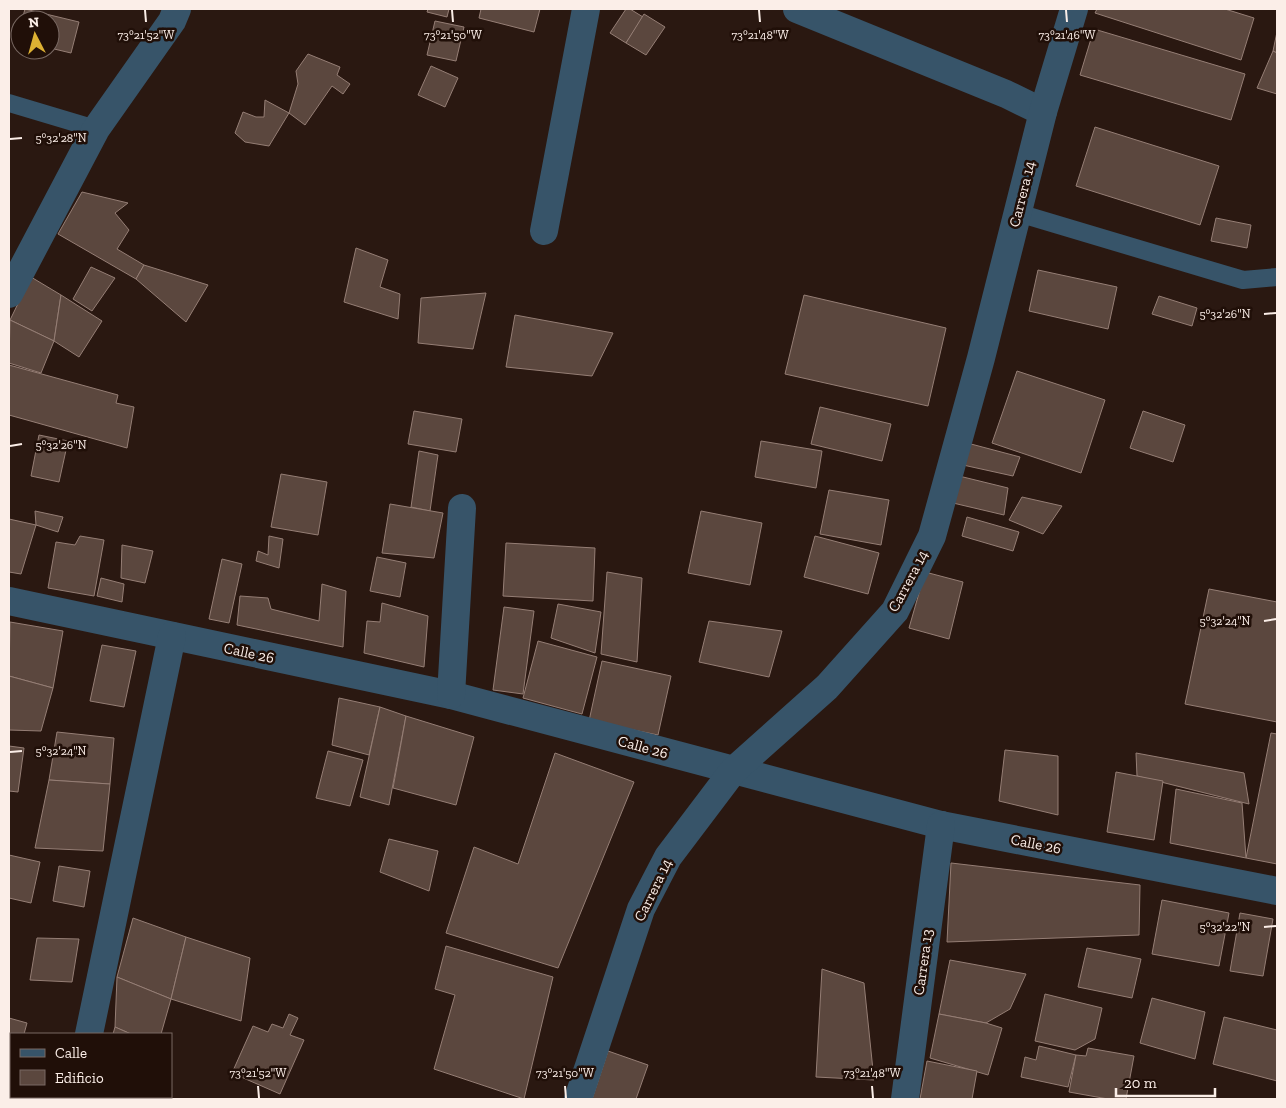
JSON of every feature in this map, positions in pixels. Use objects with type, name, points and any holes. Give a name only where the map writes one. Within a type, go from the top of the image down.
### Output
[{"type":"street","points":[[9,294],[96,129],[172,21],[177,9]]},
{"type":"street","points":[[544,230],[586,9]]},
{"type":"street","points":[[797,9],[1006,94],[1043,112]]},
{"type":"street","name":"Carrera 14","points":[[578,1099],[641,909],[668,857],[732,771],[827,687],[895,611],[932,536],[981,358],[1043,112],[1074,9]]},
{"type":"street","points":[[452,695],[462,508]]},
{"type":"street","name":"Calle 26","points":[[9,600],[452,695],[941,826],[1277,891]]},
{"type":"street","points":[[88,1033],[172,636]]},
{"type":"street","name":"Carrera 13","points":[[905,1099],[941,826]]},
{"type":"lane","points":[[9,103],[96,129]]},
{"type":"lane","points":[[1018,213],[1243,280],[1277,277]]},
{"type":"building","points":[[428,9],[449,9],[447,17],[427,12]]},
{"type":"building","points":[[481,9],[540,9],[534,32],[479,18]]},
{"type":"building","points":[[626,9],[630,9],[643,17],[626,43],[610,33]]},
{"type":"building","points":[[1097,9],[1225,9],[1254,18],[1241,60],[1095,13]]},
{"type":"building","points":[[644,14],[665,27],[646,55],[626,43]]},
{"type":"building","points":[[60,17],[79,22],[71,53],[60,50]]},
{"type":"building","points":[[435,21],[464,27],[456,61],[427,55]]},
{"type":"building","points":[[1094,29],[1245,74],[1231,120],[1080,75]]},
{"type":"building","points":[[1277,32],[1277,53],[1273,51]]},
{"type":"building","points":[[1273,51],[1277,53],[1277,94],[1257,88]]},
{"type":"building","points":[[308,54],[340,67],[337,75],[350,84],[343,94],[332,86],[305,125],[289,113],[298,84],[296,71]]},
{"type":"building","points":[[431,66],[458,78],[445,107],[418,95]]},
{"type":"building","points":[[265,100],[289,113],[269,146],[245,142],[235,133],[243,112],[256,117],[264,117]]},
{"type":"building","points":[[1095,127],[1219,166],[1200,225],[1076,186]]},
{"type":"building","points":[[82,192],[128,203],[115,213],[129,230],[117,249],[144,265],[136,279],[58,234]]},
{"type":"building","points":[[1216,218],[1251,225],[1247,248],[1211,241]]},
{"type":"building","points":[[356,248],[388,260],[380,287],[400,294],[398,319],[344,302]]},
{"type":"building","points":[[144,265],[208,285],[186,322],[136,279]]},
{"type":"building","points":[[91,267],[115,278],[92,311],[73,299]]},
{"type":"building","points":[[1038,270],[1117,287],[1108,329],[1029,311]]},
{"type":"building","points":[[31,277],[61,295],[54,341],[10,320]]},
{"type":"building","points":[[486,293],[473,349],[418,343],[421,298]]},
{"type":"building","points":[[61,295],[102,321],[79,357],[54,341]]},
{"type":"building","points":[[804,295],[946,328],[928,406],[785,374]]},
{"type":"building","points":[[1159,296],[1197,308],[1192,326],[1152,314]]},
{"type":"building","points":[[515,315],[613,333],[592,376],[506,367]]},
{"type":"building","points":[[10,320],[54,341],[41,373],[9,363]]},
{"type":"building","points":[[9,365],[118,395],[116,403],[134,407],[127,448],[9,415]]},
{"type":"building","points":[[1017,371],[1105,400],[1081,473],[992,443]]},
{"type":"building","points":[[820,407],[891,424],[882,461],[811,444]]},
{"type":"building","points":[[414,411],[462,419],[456,452],[408,444]]},
{"type":"building","points":[[1143,411],[1185,425],[1173,462],[1130,448]]},
{"type":"building","points":[[39,435],[68,441],[59,482],[31,476]]},
{"type":"building","points":[[761,441],[822,451],[816,488],[755,477]]},
{"type":"building","points":[[971,444],[1020,457],[1013,476],[963,465]]},
{"type":"building","points":[[419,451],[438,455],[430,511],[411,507]]},
{"type":"building","points":[[281,474],[327,482],[318,535],[271,527]]},
{"type":"building","points":[[959,476],[1008,488],[1004,515],[953,503]]},
{"type":"building","points":[[829,490],[889,500],[881,545],[820,534]]},
{"type":"building","points":[[1022,497],[1062,506],[1043,534],[1009,520]]},
{"type":"building","points":[[390,504],[443,513],[434,558],[382,553]]},
{"type":"building","points":[[35,511],[63,517],[58,532],[36,525]]},
{"type":"building","points":[[701,511],[762,523],[750,585],[688,573]]},
{"type":"building","points":[[967,517],[1019,532],[1013,551],[962,536]]},
{"type":"building","points":[[9,519],[36,525],[21,574],[9,572]]},
{"type":"building","points":[[80,536],[104,540],[94,596],[48,588],[56,542],[75,545]]},
{"type":"building","points":[[269,536],[283,539],[279,568],[256,561],[258,551],[268,555]]},
{"type":"building","points":[[815,536],[879,553],[868,594],[804,577]]},
{"type":"building","points":[[506,543],[595,548],[593,601],[503,596]]},
{"type":"building","points":[[122,545],[153,551],[145,583],[121,578]]},
{"type":"building","points":[[377,557],[406,563],[400,597],[370,591]]},
{"type":"building","points":[[222,559],[242,564],[229,623],[209,619]]},
{"type":"building","points":[[607,572],[642,578],[637,662],[601,654]]},
{"type":"building","points":[[925,572],[963,582],[949,639],[909,628]]},
{"type":"building","points":[[101,578],[124,584],[122,602],[97,596]]},
{"type":"building","points":[[322,584],[346,591],[343,647],[237,625],[240,596],[268,598],[271,609],[319,621]]},
{"type":"building","points":[[1209,589],[1277,602],[1277,722],[1185,704]]},
{"type":"building","points":[[382,603],[428,616],[424,667],[364,653],[367,621],[380,622]]},
{"type":"building","points":[[558,604],[601,612],[595,653],[551,638]]},
{"type":"building","points":[[504,607],[534,611],[523,694],[493,690]]},
{"type":"building","points":[[709,621],[782,631],[769,677],[699,662]]},
{"type":"building","points":[[10,622],[63,631],[53,688],[9,676]]},
{"type":"building","points":[[538,641],[597,657],[582,714],[523,698]]},
{"type":"building","points":[[102,645],[136,651],[124,707],[90,701]]},
{"type":"building","points":[[602,661],[671,676],[658,735],[589,721]]},
{"type":"building","points":[[9,676],[53,688],[41,731],[9,730]]},
{"type":"building","points":[[339,698],[380,707],[369,755],[332,745]]},
{"type":"building","points":[[380,707],[406,716],[389,805],[360,797]]},
{"type":"building","points":[[406,716],[474,737],[456,805],[393,788]]},
{"type":"building","points":[[57,732],[114,738],[110,784],[49,780]]},
{"type":"building","points":[[1271,733],[1277,734],[1277,864],[1246,858]]},
{"type":"building","points":[[9,746],[24,748],[18,792],[9,791]]},
{"type":"building","points":[[1005,750],[1058,756],[1058,815],[999,801]]},
{"type":"building","points":[[328,751],[363,760],[350,806],[316,798]]},
{"type":"building","points":[[555,753],[634,782],[558,968],[446,933],[474,847],[518,864]]},
{"type":"building","points":[[1136,753],[1244,773],[1249,804],[1137,776]]},
{"type":"building","points":[[1116,772],[1163,781],[1154,840],[1107,832]]},
{"type":"building","points":[[49,780],[110,784],[103,851],[35,848]]},
{"type":"building","points":[[1176,789],[1242,803],[1246,858],[1170,843]]},
{"type":"building","points":[[389,839],[438,851],[429,891],[380,872]]},
{"type":"building","points":[[9,855],[40,862],[31,903],[9,898]]},
{"type":"building","points":[[951,863],[1140,885],[1139,935],[947,942]]},
{"type":"building","points":[[59,866],[90,871],[84,907],[53,901]]},
{"type":"building","points":[[1162,900],[1229,913],[1219,966],[1152,954]]},
{"type":"building","points":[[1240,913],[1273,919],[1263,976],[1230,971]]},
{"type":"building","points":[[133,918],[186,937],[171,999],[117,977]]},
{"type":"building","points":[[186,937],[250,958],[241,1021],[171,999]]},
{"type":"building","points":[[37,938],[79,939],[72,982],[30,980]]},
{"type":"building","points":[[446,946],[553,977],[524,1099],[434,1069],[455,995],[435,989]]},
{"type":"building","points":[[1087,948],[1141,959],[1132,998],[1078,987]]},
{"type":"building","points":[[950,960],[1026,974],[1010,1009],[986,1023],[939,1014]]},
{"type":"building","points":[[822,969],[864,983],[874,1080],[816,1077]]},
{"type":"building","points":[[117,977],[171,999],[161,1033],[129,1033],[115,1027]]},
{"type":"building","points":[[1045,994],[1102,1008],[1095,1039],[1075,1050],[1035,1041]]},
{"type":"building","points":[[1152,998],[1205,1012],[1195,1059],[1140,1043]]},
{"type":"building","points":[[289,1014],[298,1018],[290,1035],[304,1040],[280,1094],[232,1073],[253,1026],[268,1032],[272,1024],[283,1028]]},
{"type":"building","points":[[939,1014],[1002,1028],[988,1075],[930,1058]]},
{"type":"building","points":[[1224,1017],[1277,1030],[1277,1081],[1213,1064]]},
{"type":"building","points":[[9,1018],[27,1023],[24,1033],[10,1033],[9,1094]]},
{"type":"building","points":[[115,1027],[129,1033],[113,1033]]},
{"type":"building","points":[[1039,1046],[1076,1055],[1068,1087],[1021,1077],[1025,1057],[1036,1060]]},
{"type":"building","points":[[1088,1048],[1134,1056],[1126,1099],[1108,1099],[1069,1092],[1076,1055],[1086,1056]]},
{"type":"building","points":[[608,1051],[648,1065],[636,1099],[592,1099]]},
{"type":"building","points":[[927,1061],[977,1071],[972,1099],[920,1099]]},
{"type":"building","points":[[23,1098],[46,1098],[46,1099]]},
{"type":"building","points":[[128,1098],[147,1098],[147,1099]]}]
